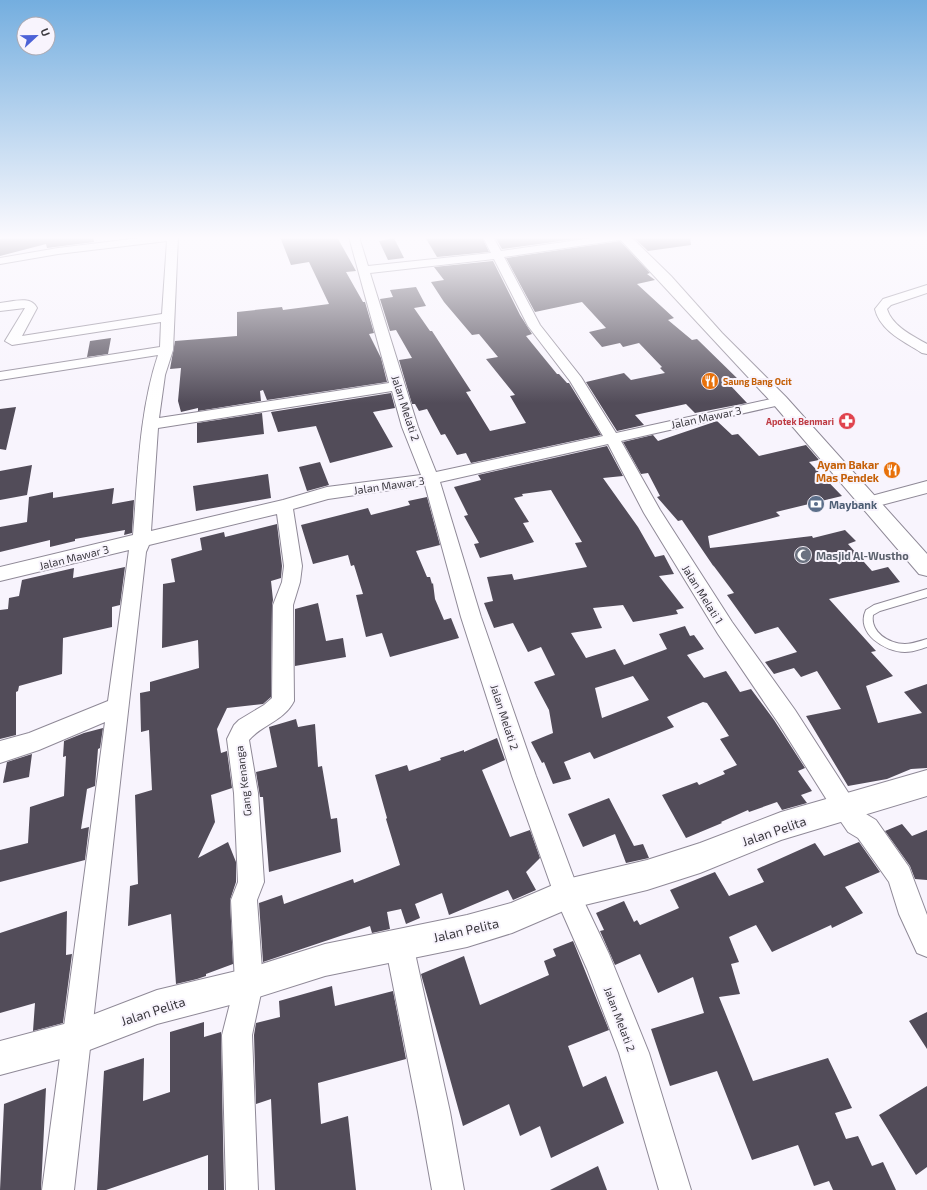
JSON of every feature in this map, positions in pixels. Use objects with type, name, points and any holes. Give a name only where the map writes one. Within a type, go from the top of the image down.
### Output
[{"type":"main road","points":[[678,293],[717,336],[780,401],[927,568]]},
{"type":"main road","name":"Jalan Pelita","points":[[0,1058],[79,1037],[157,1007],[249,984],[324,960],[467,931],[512,918],[567,894],[647,875],[700,858],[781,826],[927,783]]},
{"type":"street","points":[[58,1190],[79,1037],[137,552],[142,539],[152,424],[158,375],[166,350],[170,293]]},
{"type":"street","name":"Jalan Melati 2","points":[[369,293],[380,324],[410,427],[432,479],[471,617],[524,776],[567,894],[599,964],[634,1053],[675,1190]]},
{"type":"street","name":"Jalan Melati 1","points":[[516,293],[534,326],[576,380],[612,438],[653,513],[724,628],[787,717],[845,808],[857,823],[867,829],[900,876],[912,914],[927,942]]},
{"type":"street","points":[[916,293],[887,302],[881,309],[881,315],[890,326],[927,350]]},
{"type":"street","points":[[0,307],[29,304],[31,308],[12,341],[168,317]]},
{"type":"street","points":[[1,378],[166,350]]},
{"type":"street","points":[[152,424],[397,386]]},
{"type":"street","name":"Jalan Mawar 3","points":[[0,574],[284,506],[327,493],[432,479],[780,401]]},
{"type":"street","points":[[870,502],[927,487]]},
{"type":"street","name":"Gang Kenanga","points":[[242,1190],[237,1035],[249,984],[244,900],[251,882],[246,793],[238,739],[241,732],[254,722],[277,710],[283,701],[284,605],[291,582],[293,566],[284,506]]},
{"type":"street","points":[[0,752],[30,743],[119,706]]},
{"type":"street","points":[[399,944],[434,1112],[448,1190]]},
{"type":"lane","points":[[927,593],[877,608],[869,613],[868,623],[872,631],[883,642],[894,647],[906,648],[927,642]]},
{"type":"building","points":[[324,293],[358,293],[363,302],[365,302],[374,333],[369,334],[381,358],[387,382],[267,400],[263,390],[260,391],[261,401],[198,411],[198,408],[181,412],[178,401],[181,368],[170,369],[175,341],[237,336],[237,312],[282,307],[283,310],[329,304]]},
{"type":"building","points":[[391,293],[419,293],[426,306],[414,308],[430,331],[432,331],[471,391],[466,392],[490,431],[526,423],[510,396],[515,395],[486,359],[498,357],[479,334],[472,335],[438,293],[509,293],[532,334],[526,336],[557,374],[569,383],[601,435],[471,463],[466,453],[457,455],[445,434],[441,435],[427,409],[419,411],[415,404],[412,404],[399,360],[412,358],[396,330],[390,331],[380,299],[393,297]]},
{"type":"building","points":[[525,293],[646,293],[674,318],[668,320],[692,340],[697,339],[742,383],[730,385],[747,403],[695,413],[686,404],[635,415],[644,425],[617,431],[586,382],[624,373],[631,380],[665,373],[660,368],[662,367],[639,343],[623,347],[620,343],[602,347],[589,332],[606,328],[582,302],[535,312]]},
{"type":"building","points":[[111,338],[108,354],[87,357],[90,341]]},
{"type":"building","points":[[391,393],[395,408],[373,412],[393,447],[330,463],[316,426],[278,432],[271,412]]},
{"type":"building","points":[[16,407],[6,450],[0,449],[0,409]]},
{"type":"building","points":[[262,413],[264,434],[197,443],[197,423]]},
{"type":"building","points":[[717,421],[732,435],[738,434],[759,456],[806,445],[819,460],[809,462],[842,496],[776,512],[780,516],[708,536],[710,548],[812,536],[813,538],[845,530],[856,541],[848,544],[872,571],[888,567],[900,582],[829,599],[876,651],[871,652],[893,676],[866,686],[878,723],[922,713],[904,692],[927,684],[927,768],[911,769],[887,779],[848,786],[806,716],[841,709],[817,671],[801,677],[794,668],[774,674],[765,662],[797,652],[778,627],[755,634],[727,595],[734,593],[713,565],[714,567],[682,520],[678,521],[657,497],[660,496],[648,473],[641,474],[623,442],[653,435],[658,441]]},
{"type":"building","points":[[607,446],[623,476],[603,478],[638,527],[655,557],[664,555],[674,574],[659,576],[684,608],[676,610],[678,614],[633,622],[623,605],[593,608],[602,628],[571,633],[586,658],[615,649],[624,665],[667,649],[659,634],[685,626],[690,636],[694,635],[704,649],[687,655],[704,678],[726,671],[740,692],[751,689],[774,720],[805,768],[798,771],[812,791],[801,795],[807,803],[782,810],[777,802],[749,812],[748,810],[686,838],[662,795],[697,782],[699,785],[725,774],[723,771],[737,765],[720,739],[729,736],[707,703],[703,702],[667,717],[674,727],[594,759],[590,752],[564,762],[571,779],[553,784],[544,762],[542,763],[531,742],[553,733],[549,710],[534,682],[555,675],[541,647],[528,652],[513,623],[494,628],[484,603],[493,601],[487,577],[512,574],[514,580],[587,567],[575,543],[582,542],[551,490],[522,494],[523,496],[514,498],[529,522],[523,523],[534,542],[480,558],[474,544],[479,543],[464,516],[468,515],[454,487],[481,480],[478,475]],"holes":[[[633,676],[649,700],[602,718],[595,688]]]},
{"type":"building","points":[[320,462],[329,485],[307,491],[299,467]]},
{"type":"building","points":[[32,465],[27,495],[0,500],[0,471]]},
{"type":"building","points":[[268,474],[271,498],[196,511],[193,486]]},
{"type":"building","points":[[114,488],[112,504],[134,500],[132,533],[124,535],[125,530],[75,539],[75,541],[50,547],[50,540],[0,552],[0,527],[27,522],[29,497],[53,492],[53,498]]},
{"type":"building","points":[[427,497],[440,545],[416,551],[427,577],[430,577],[432,584],[433,583],[435,599],[444,620],[451,618],[459,638],[390,657],[382,633],[366,637],[356,595],[363,594],[354,565],[351,566],[348,555],[313,564],[301,525],[368,508],[371,515],[410,505],[408,501]]},
{"type":"building","points":[[277,524],[282,566],[281,578],[271,581],[273,600],[271,697],[263,704],[227,708],[217,729],[221,753],[227,751],[232,788],[211,795],[215,822],[198,858],[228,842],[236,862],[236,882],[230,900],[233,964],[206,974],[206,976],[176,984],[171,914],[128,926],[130,886],[138,884],[135,795],[152,790],[149,730],[141,732],[140,693],[150,691],[150,682],[199,668],[198,640],[162,648],[163,584],[175,582],[171,559],[202,550],[200,538],[224,532],[225,537]]},
{"type":"building","points":[[125,567],[120,605],[112,607],[112,627],[63,638],[62,674],[19,686],[18,691],[16,692],[16,735],[0,739],[0,610],[8,609],[9,598],[19,596],[22,580],[74,568],[73,578]]},
{"type":"building","points":[[318,603],[326,641],[343,638],[346,657],[295,666],[295,609]]},
{"type":"building","points":[[296,719],[298,727],[315,724],[318,767],[322,766],[331,819],[337,818],[341,852],[269,872],[263,797],[260,797],[256,772],[277,767],[269,727]]},
{"type":"building","points":[[103,728],[100,748],[98,749],[95,786],[87,789],[81,829],[89,827],[85,860],[0,882],[0,850],[28,843],[30,807],[64,796],[66,756],[63,757],[64,741],[84,733]]},
{"type":"building","points":[[497,738],[505,760],[482,770],[510,837],[530,830],[540,858],[526,872],[536,890],[513,900],[508,890],[449,915],[442,893],[415,904],[420,918],[406,924],[401,909],[387,912],[390,929],[372,933],[370,926],[263,962],[259,903],[282,895],[284,904],[353,879],[354,883],[400,865],[375,775],[407,765],[409,771],[441,760],[440,758],[464,750],[464,752]]},
{"type":"building","points":[[32,754],[29,777],[3,783],[7,762]]},
{"type":"building","points":[[609,798],[634,846],[643,844],[649,858],[626,863],[615,834],[583,847],[568,814]]},
{"type":"building","points":[[902,824],[912,836],[927,830],[927,880],[915,879],[910,866],[885,831]]},
{"type":"building","points":[[859,842],[880,872],[845,887],[863,913],[832,928],[831,925],[772,952],[756,925],[729,937],[739,962],[731,964],[740,994],[719,997],[753,1081],[828,1058],[852,1108],[835,1113],[846,1139],[858,1136],[872,1166],[883,1162],[896,1190],[833,1190],[829,1181],[814,1186],[798,1145],[752,1160],[717,1071],[670,1086],[651,1029],[704,1013],[693,977],[658,993],[640,954],[615,965],[600,931],[604,930],[596,913],[624,901],[634,922],[637,920],[640,925],[679,908],[670,890],[715,872],[729,896],[764,882],[757,869],[815,843],[824,856]]},
{"type":"building","points":[[67,911],[66,955],[72,954],[63,1023],[33,1031],[35,1003],[0,1013],[0,933]]},
{"type":"building","points":[[573,941],[609,1030],[568,1046],[583,1087],[606,1076],[624,1123],[551,1158],[540,1126],[520,1136],[509,1104],[463,1126],[421,974],[464,956],[480,1005],[549,975],[544,961],[556,956],[553,949]]},
{"type":"building","points":[[332,986],[335,1006],[393,991],[406,1059],[318,1083],[321,1124],[348,1116],[356,1190],[275,1190],[271,1099],[256,1104],[254,1035],[256,1023],[280,1017],[279,1001]]},
{"type":"building","points":[[927,1012],[927,1049],[909,1021]]},
{"type":"building","points":[[204,1022],[204,1037],[221,1032],[224,1190],[208,1190],[208,1155],[106,1190],[97,1190],[104,1071],[144,1058],[143,1101],[170,1092],[170,1032]]},
{"type":"building","points":[[927,1086],[927,1167],[916,1175],[879,1115]]},
{"type":"building","points":[[46,1088],[41,1190],[0,1190],[4,1104]]},
{"type":"building","points":[[598,1166],[607,1190],[550,1190]]},
{"type":"place","name":"Saung Bang Ocit","points":[[710,381]]},
{"type":"place","name":"Apotek Benmari","points":[[847,421]]},
{"type":"place","name":"Ayam Bakar Mas Pendek","points":[[892,470]]},
{"type":"place","name":"Maybank","points":[[816,504]]},
{"type":"place","name":"Masjid Al-Wustho","points":[[803,555]]}]
